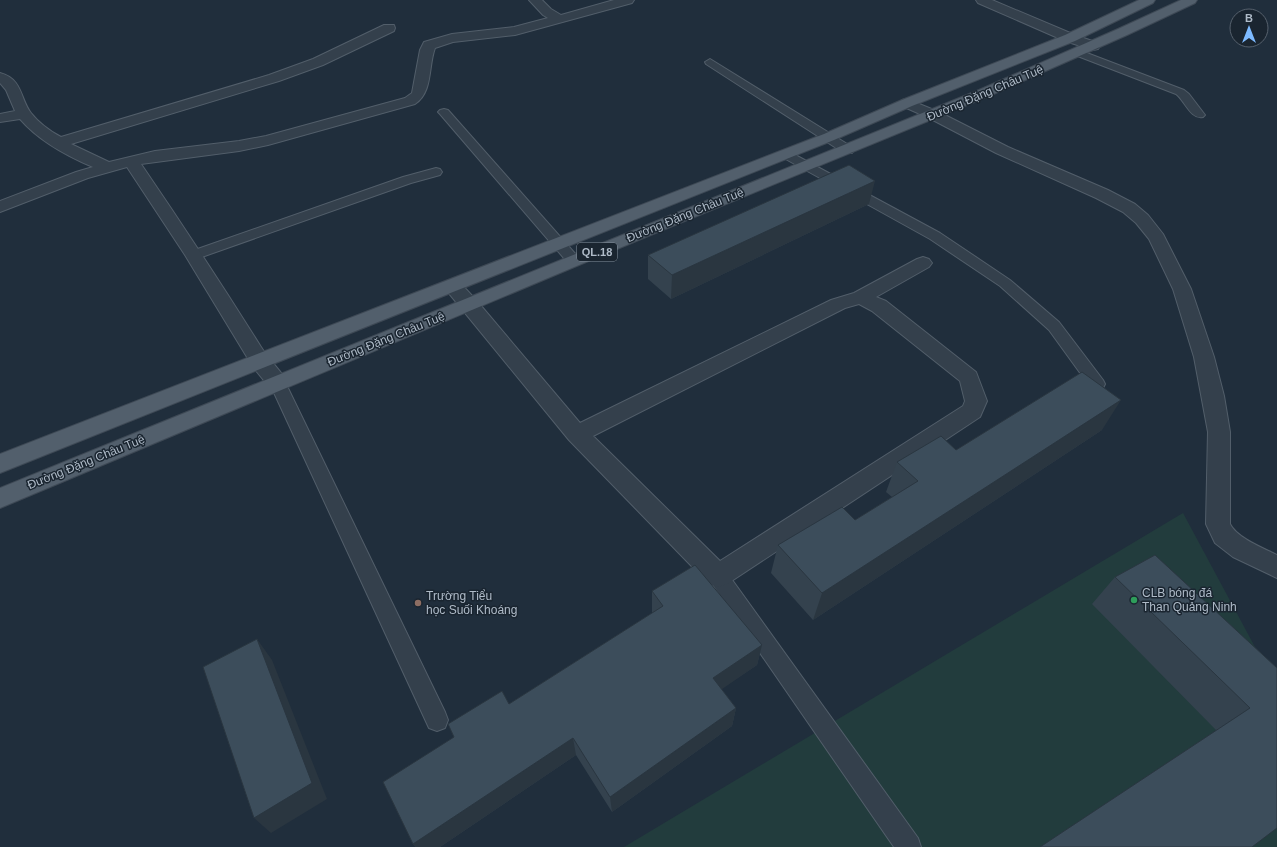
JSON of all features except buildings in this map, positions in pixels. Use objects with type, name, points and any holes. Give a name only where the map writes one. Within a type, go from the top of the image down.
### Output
[{"type":"main road","name":"Đường Đặng Châu Tuệ","points":[[0,464],[829,138],[907,103],[1081,46],[1149,0]]},
{"type":"main road","name":"Đường Đặng Châu Tuệ","points":[[0,498],[574,261],[934,115],[1081,46],[1191,0]]},
{"type":"street","points":[[535,0],[553,15]]},
{"type":"street","points":[[0,76],[15,91],[24,114],[59,143],[96,162],[131,161],[155,156],[239,146],[268,140],[410,101],[419,93],[427,50],[433,43],[452,38],[503,33],[553,15],[590,9],[628,0]]},
{"type":"street","points":[[982,0],[1081,46]]},
{"type":"street","points":[[59,143],[274,78],[318,62],[389,28]]},
{"type":"street","points":[[907,103],[934,115],[1002,150],[1102,194],[1129,208],[1142,219],[1157,238],[1182,289],[1204,357],[1219,432],[1218,524],[1224,536],[1242,549],[1277,567]]},
{"type":"street","points":[[0,118],[24,114]]},
{"type":"street","points":[[131,161],[194,255],[260,362],[278,384]]},
{"type":"street","points":[[0,206],[82,175],[96,162]]},
{"type":"street","points":[[577,434],[838,304],[861,297],[923,263]]},
{"type":"street","points":[[452,286],[470,305],[577,434],[718,576],[972,411],[976,401],[969,377],[879,306],[861,297]]},
{"type":"lane","points":[[1081,46],[1180,92],[1185,96],[1199,115]]},
{"type":"lane","points":[[710,62],[848,150]]},
{"type":"lane","points":[[444,112],[574,261]]},
{"type":"lane","points":[[786,154],[935,236],[1004,283],[1054,326],[1097,384]]},
{"type":"lane","points":[[194,255],[407,180],[436,172]]},
{"type":"lane","points":[[278,384],[437,720]]},
{"type":"lane","points":[[718,576],[909,847]]},
{"type":"green space","name":"CLB bóng đá Than Quảng Ninh","points":[[1183,513],[1277,688],[1277,847],[624,847]]},
{"type":"place","name":"CLB bóng đá Than Quảng Ninh","points":[[1134,600]]},
{"type":"place","name":"Trường Tiểu học Suối Khoáng","points":[[418,603]]}]
